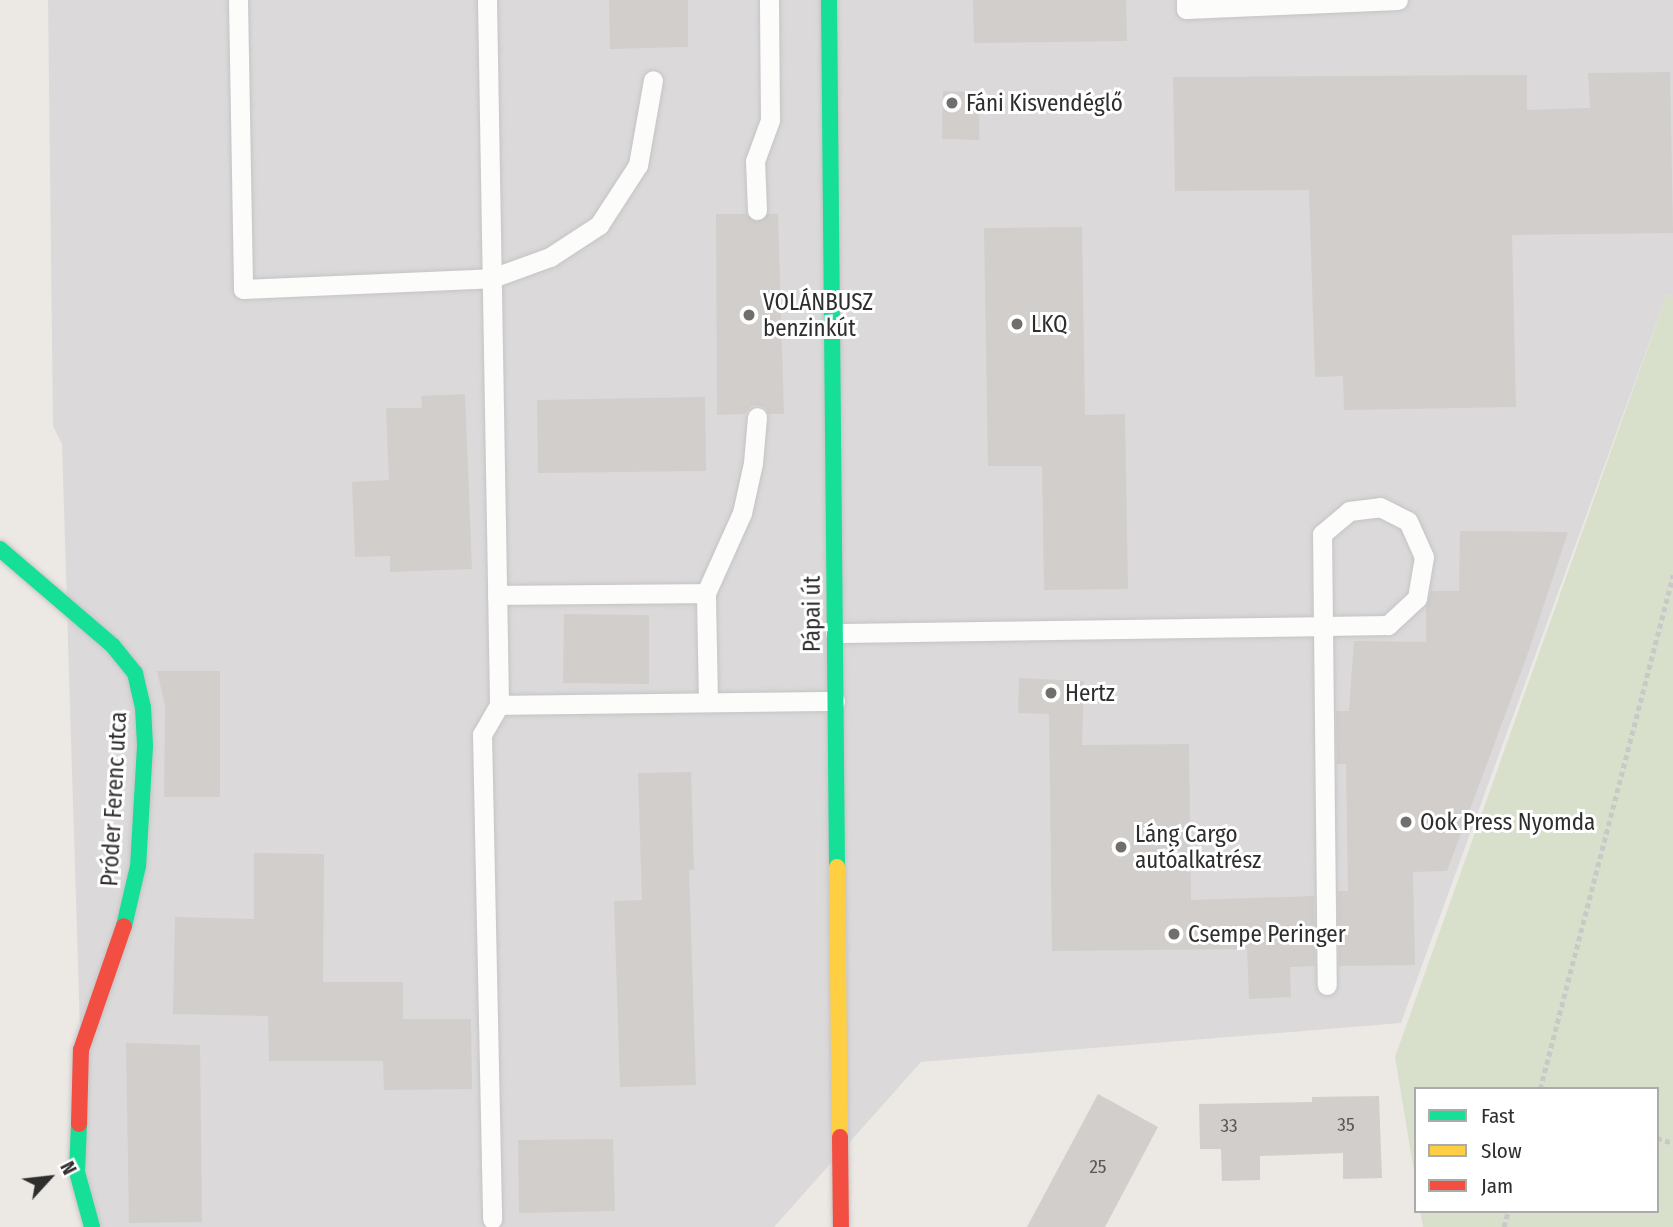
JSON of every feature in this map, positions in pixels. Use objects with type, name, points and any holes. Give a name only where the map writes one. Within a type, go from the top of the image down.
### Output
[{"type":"main road","name":"Pápai út","points":[[830,0],[841,1227]]},
{"type":"main road","name":"Próder Ferenc utca","points":[[0,549],[113,646],[135,673],[144,707],[145,746],[138,866],[131,905],[81,1050],[77,1172],[92,1227]]},
{"type":"lane","points":[[238,0],[243,289],[492,278],[550,257],[599,225],[638,165],[653,80]]},
{"type":"lane","points":[[487,0],[499,705],[482,734],[492,1219]]},
{"type":"lane","points":[[757,210],[755,161],[771,120],[769,0]]},
{"type":"lane","points":[[1186,0],[1186,9],[1398,0]]},
{"type":"lane","points":[[708,702],[706,593],[742,513],[754,463],[757,417]]},
{"type":"lane","points":[[835,633],[1323,626],[1388,625],[1416,598],[1424,557],[1408,521],[1380,507],[1349,511],[1322,534],[1323,626],[1327,985]]},
{"type":"lane","points":[[497,595],[706,593]]},
{"type":"lane","points":[[499,705],[835,701]]},
{"type":"path","points":[[1541,1087],[1670,596],[1673,575]]},
{"type":"shaded area","points":[[48,0],[1673,0],[1673,296],[1667,294],[1401,1023],[921,1062],[774,1227],[86,1227],[62,444],[53,426]]},
{"type":"green space","points":[[1667,294],[1673,296],[1673,1227],[1423,1227],[1420,1213],[1659,1213],[1659,1087],[1414,1087],[1414,1172],[1395,1057]]},
{"type":"building","points":[[609,0],[688,0],[688,47],[610,49]]},
{"type":"building","points":[[973,0],[1126,0],[1127,41],[974,43]]},
{"type":"building","points":[[1670,72],[1673,233],[1512,235],[1516,407],[1344,410],[1343,376],[1315,377],[1309,190],[1175,191],[1173,77],[1527,75],[1527,110],[1590,108],[1588,73]]},
{"type":"building","points":[[943,91],[980,92],[979,140],[942,139]]},
{"type":"building","points":[[716,214],[746,214],[757,222],[768,214],[778,214],[784,414],[769,414],[765,407],[757,405],[751,406],[745,414],[717,415]]},
{"type":"building","points":[[1082,227],[1085,415],[1125,414],[1128,589],[1044,590],[1042,466],[988,466],[984,228]]},
{"type":"building","points":[[465,394],[472,569],[390,572],[390,556],[355,557],[352,482],[389,480],[386,408],[422,408],[421,396]]},
{"type":"building","points":[[705,397],[706,471],[538,473],[537,400]]},
{"type":"building","points":[[1460,531],[1568,532],[1528,653],[1447,871],[1413,872],[1415,965],[1339,966],[1338,891],[1348,891],[1346,764],[1337,764],[1336,711],[1349,711],[1354,641],[1426,642],[1426,607],[1431,591],[1459,591]]},
{"type":"building","points":[[564,614],[649,615],[649,684],[563,683]]},
{"type":"building","points":[[157,671],[220,671],[220,797],[164,797],[165,706]]},
{"type":"building","name":"Láng Cargo autóalkatrész","points":[[1019,678],[1084,681],[1082,745],[1189,744],[1191,900],[1314,896],[1315,966],[1290,967],[1291,997],[1249,999],[1247,949],[1052,951],[1049,714],[1018,713]]},
{"type":"building","points":[[691,772],[694,870],[689,870],[696,1085],[620,1087],[614,901],[642,900],[638,773]]},
{"type":"building","points":[[254,853],[324,854],[323,982],[403,982],[403,1019],[471,1019],[472,1089],[384,1090],[383,1061],[269,1061],[268,1016],[173,1014],[175,917],[254,919]]},
{"type":"building","points":[[126,1043],[200,1045],[202,1222],[129,1223]]},
{"type":"building","points":[[1098,1094],[1158,1127],[1105,1227],[1027,1227]]},
{"type":"building","points":[[1379,1096],[1382,1178],[1343,1179],[1343,1153],[1260,1156],[1260,1180],[1222,1181],[1221,1149],[1200,1149],[1199,1104],[1312,1102],[1312,1097]]},
{"type":"building","points":[[613,1139],[615,1211],[519,1213],[518,1140]]},
{"type":"traffic: fast","points":[[829,0],[837,867]]},
{"type":"traffic: fast","points":[[0,549],[113,646],[135,673],[143,707],[145,746],[138,866],[124,926]]},
{"type":"traffic: fast","points":[[79,1124],[77,1172],[92,1227]]},
{"type":"traffic: slow","points":[[837,867],[840,1137]]},
{"type":"traffic: jam","points":[[79,1124],[81,1050],[124,926]]},
{"type":"traffic: jam","points":[[840,1137],[841,1227]]},
{"type":"place","name":"Fáni Kisvendéglő","points":[[952,103]]},
{"type":"place","name":"VOLÁNBUSZ benzinkút","points":[[749,315]]},
{"type":"place","name":"LKQ","points":[[1017,324]]},
{"type":"place","name":"Hertz","points":[[1051,693]]},
{"type":"place","name":"Ook Press Nyomda","points":[[1406,822]]},
{"type":"place","name":"Láng Cargo autóalkatrész","points":[[1121,847]]},
{"type":"place","name":"Csempe Peringer","points":[[1174,934]]}]
